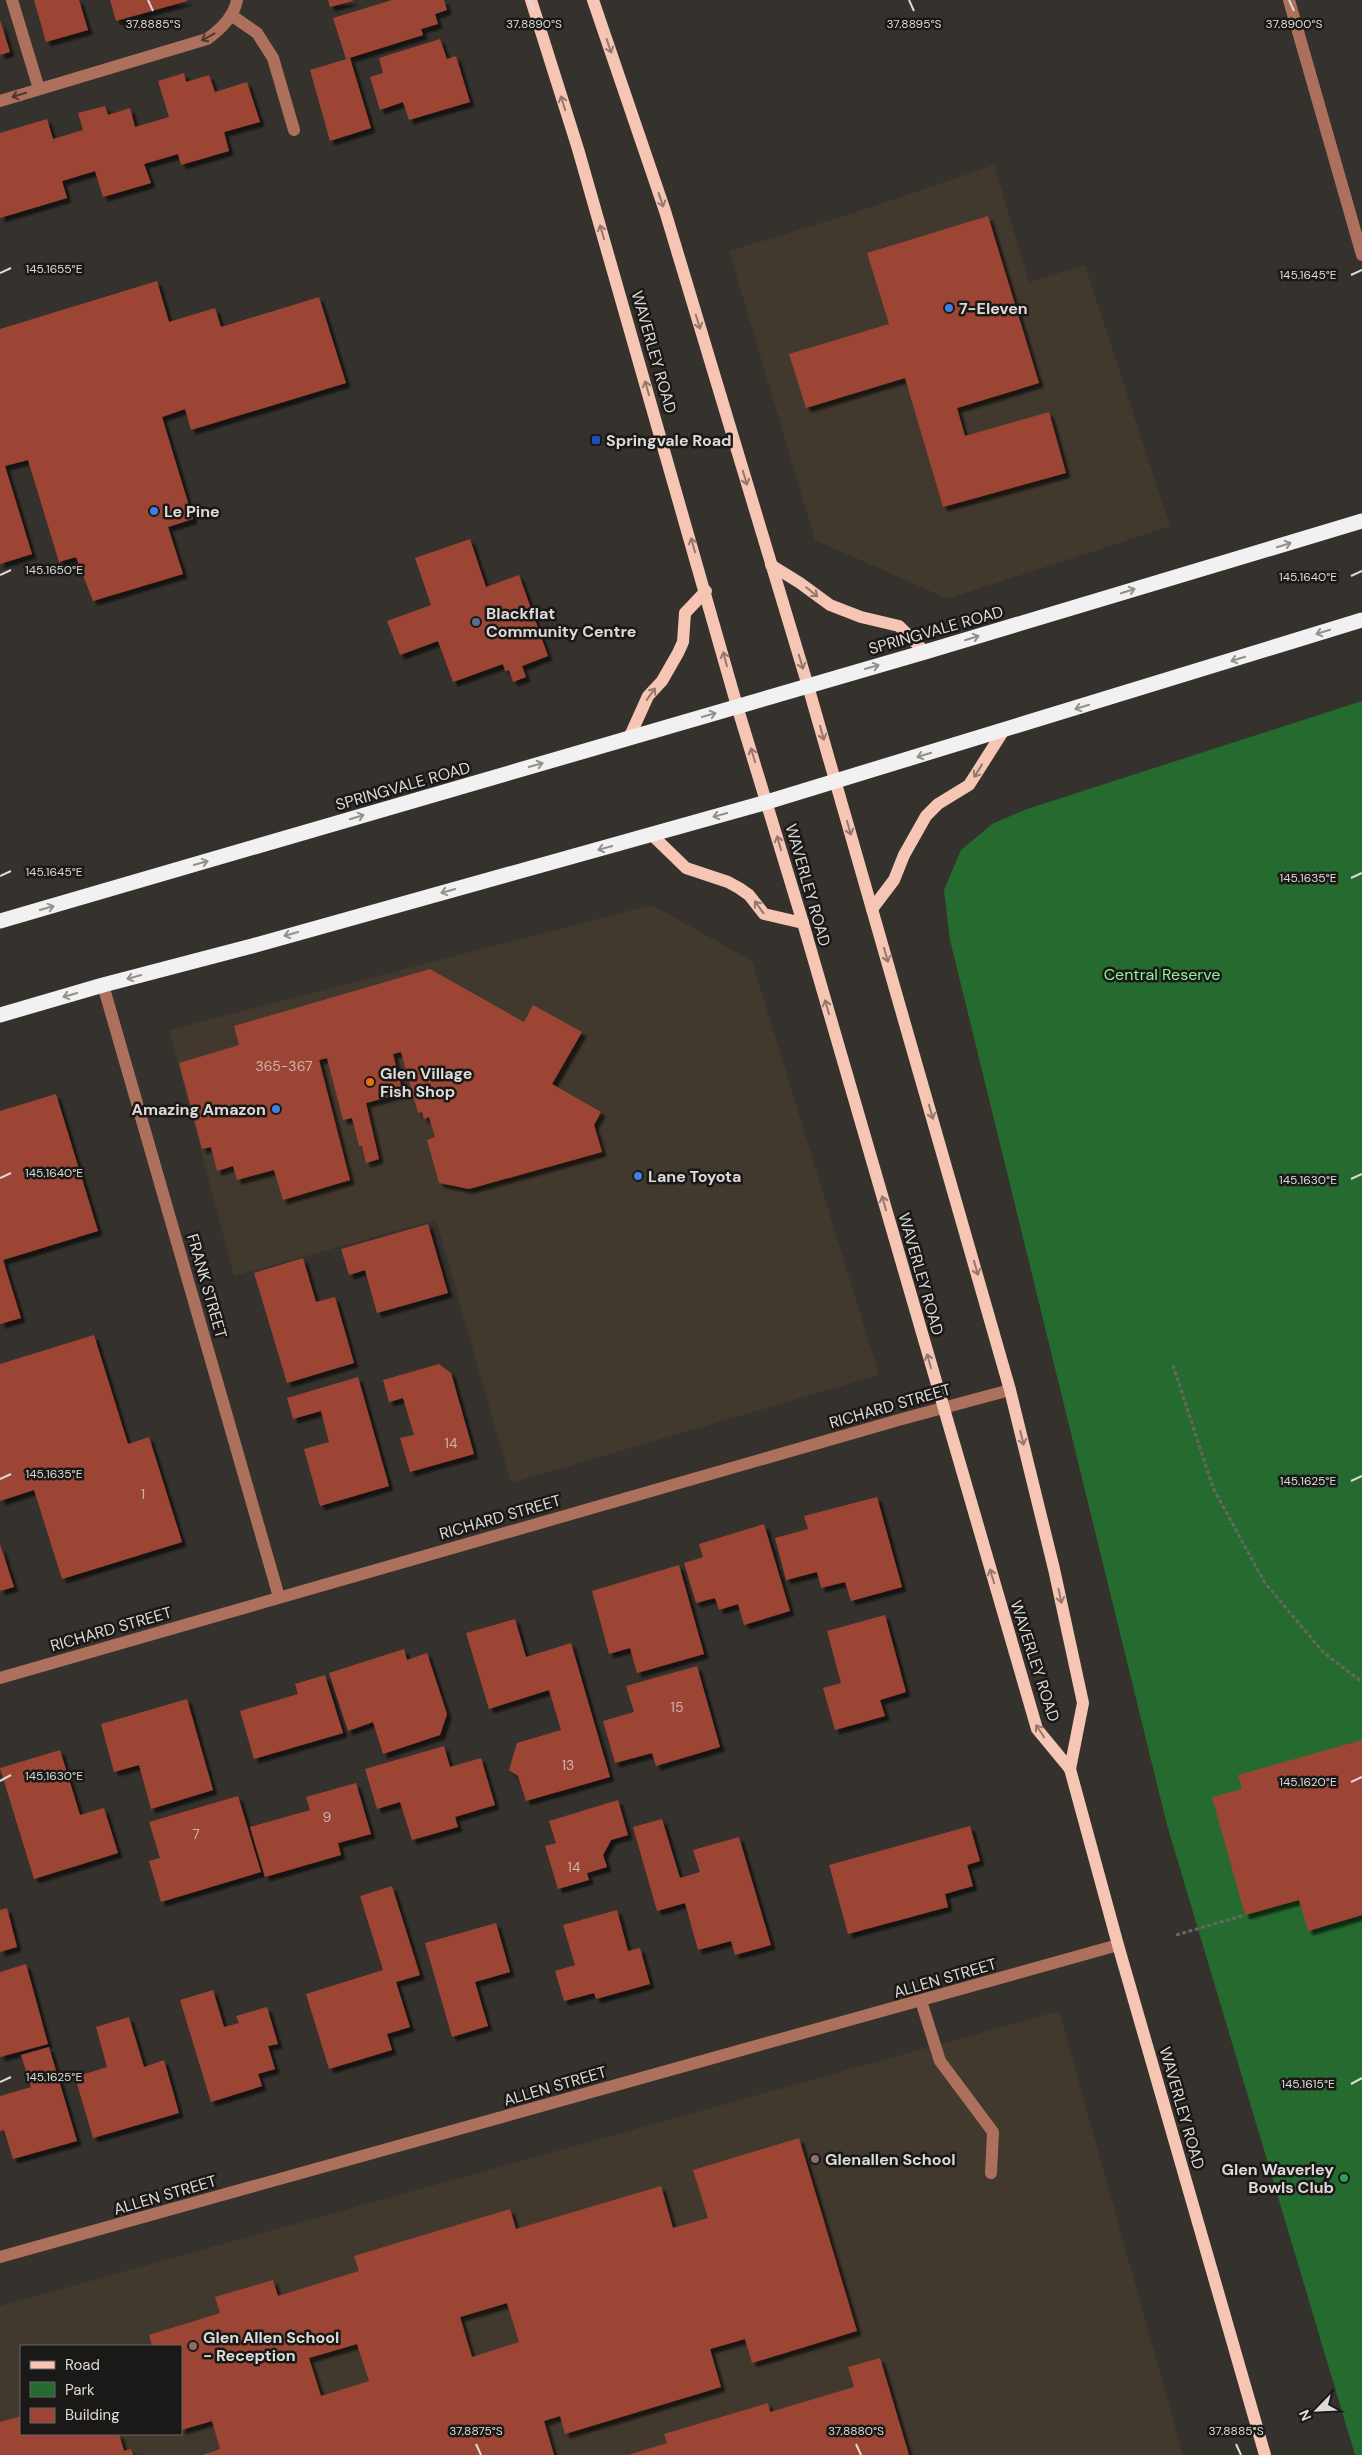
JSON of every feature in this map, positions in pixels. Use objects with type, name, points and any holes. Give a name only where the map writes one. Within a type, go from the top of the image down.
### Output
[{"type":"highway","name":"SPRINGVALE ROAD","points":[[0,921],[925,652],[1362,521]]},
{"type":"highway","points":[[0,1015],[836,782],[1362,620]]},
{"type":"main road","name":"WAVERLEY ROAD","points":[[531,0],[578,149],[738,706],[803,923],[942,1408],[1037,1729],[1070,1769],[1118,1945],[1265,2455]]},
{"type":"main road","name":"WAVERLEY ROAD","points":[[593,0],[665,211],[808,686],[1010,1390],[1054,1569],[1083,1703],[1070,1769]]},
{"type":"main road","points":[[771,565],[830,605],[861,617],[899,626],[925,652]]},
{"type":"main road","points":[[629,738],[648,696],[662,681],[683,642],[685,613],[706,591]]},
{"type":"main road","points":[[872,909],[894,880],[904,855],[926,816],[938,804],[969,785],[1004,730]]},
{"type":"main road","points":[[652,834],[686,868],[728,882],[739,888],[749,895],[764,914],[803,923]]},
{"type":"street","points":[[12,0],[39,89]]},
{"type":"street","points":[[0,101],[196,43],[217,32],[231,15],[237,0]]},
{"type":"street","points":[[1289,0],[1362,255]]},
{"type":"street","points":[[231,15],[258,33],[273,58],[294,130]]},
{"type":"street","name":"FRANK STREET","points":[[103,985],[279,1597]]},
{"type":"street","name":"RICHARD STREET","points":[[0,1678],[1010,1390]]},
{"type":"street","name":"ALLEN STREET","points":[[0,2257],[1118,1945]]},
{"type":"street","points":[[921,2001],[940,2061],[993,2132],[991,2173]]},
{"type":"path","points":[[1173,1364],[1213,1488],[1265,1582],[1324,1653],[1362,1682]]},
{"type":"path","points":[[1176,1935],[1245,1915]]},
{"type":"shaded area","name":"7-Eleven","points":[[994,165],[1029,282],[1085,265],[1170,526],[948,599],[815,540],[729,251],[854,213]]},
{"type":"shaded area","points":[[652,905],[752,961],[879,1375],[511,1483],[436,1220],[234,1276],[169,1030]]},
{"type":"shaded area","name":"Glenallen School","points":[[1059,2011],[1183,2455],[0,2455],[0,2306]]},
{"type":"green space","name":"Central Reserve","points":[[1362,701],[1362,2455],[1355,2455],[1167,1825],[950,940],[944,890],[961,850],[992,824],[1027,809]]},
{"type":"building","points":[[34,0],[79,0],[88,30],[46,42]]},
{"type":"building","points":[[110,0],[187,0],[187,1],[116,21]]},
{"type":"building","points":[[328,0],[353,0],[353,1],[330,7]]},
{"type":"building","points":[[392,0],[444,0],[447,10],[435,14],[438,24],[421,29],[423,35],[346,59],[333,18]]},
{"type":"building","points":[[0,20],[10,52],[0,55]]},
{"type":"building","points":[[440,39],[447,59],[456,56],[470,102],[409,120],[403,102],[380,110],[370,77],[383,73],[379,58]]},
{"type":"building","points":[[350,58],[371,128],[330,141],[310,70]]},
{"type":"building","points":[[184,73],[186,82],[209,75],[215,92],[247,82],[260,122],[224,132],[229,151],[181,165],[178,154],[144,164],[151,183],[103,197],[95,171],[62,181],[67,198],[0,218],[0,133],[47,119],[53,139],[83,130],[78,113],[105,106],[108,115],[130,108],[135,127],[169,117],[158,81]]},
{"type":"building","points":[[988,216],[1039,383],[957,408],[965,436],[1049,412],[1066,473],[943,507],[905,378],[806,408],[789,354],[889,324],[867,253]]},
{"type":"building","points":[[157,281],[169,322],[215,308],[221,327],[319,297],[346,383],[191,430],[185,409],[162,417],[193,519],[168,527],[183,574],[93,601],[76,557],[59,562],[28,460],[5,466],[32,554],[0,564],[0,329]]},
{"type":"building","points":[[470,539],[486,587],[519,575],[548,656],[522,666],[526,677],[513,682],[509,670],[505,671],[503,664],[453,682],[438,641],[400,655],[387,621],[431,605],[415,558]]},
{"type":"building","points":[[430,969],[524,1022],[533,1005],[582,1032],[552,1084],[601,1112],[594,1125],[602,1152],[469,1189],[439,1183],[427,1140],[435,1137],[429,1117],[424,1119],[422,1112],[418,1113],[401,1052],[393,1054],[403,1093],[366,1103],[379,1159],[366,1163],[362,1146],[359,1146],[352,1118],[343,1120],[327,1058],[319,1060],[350,1180],[283,1200],[274,1170],[237,1180],[233,1166],[217,1171],[211,1147],[202,1149],[179,1063],[239,1045],[234,1026]]},
{"type":"building","points":[[56,1094],[98,1231],[3,1260],[21,1318],[0,1324],[0,1111]]},
{"type":"building","points":[[428,1224],[448,1293],[377,1313],[365,1270],[349,1275],[341,1249]]},
{"type":"building","points":[[303,1258],[316,1302],[335,1297],[354,1363],[287,1383],[254,1273]]},
{"type":"building","points":[[94,1335],[128,1444],[149,1437],[182,1542],[62,1579],[34,1490],[0,1501],[0,1364]]},
{"type":"building","points":[[439,1364],[451,1373],[474,1454],[410,1472],[400,1438],[414,1435],[403,1398],[389,1402],[383,1380]]},
{"type":"building","points":[[358,1377],[389,1486],[320,1506],[304,1449],[329,1442],[321,1411],[293,1419],[287,1398]]},
{"type":"building","points":[[877,1497],[902,1587],[851,1601],[845,1582],[821,1588],[817,1572],[786,1580],[775,1538],[808,1529],[804,1516]]},
{"type":"building","points":[[764,1524],[790,1611],[744,1625],[738,1604],[719,1610],[715,1598],[696,1603],[684,1563],[703,1557],[699,1544]]},
{"type":"building","points":[[0,1544],[14,1587],[0,1591]]},
{"type":"building","points":[[679,1565],[704,1654],[637,1673],[630,1648],[609,1654],[592,1591]]},
{"type":"building","points":[[885,1615],[906,1692],[880,1700],[885,1716],[835,1730],[823,1688],[841,1683],[827,1631]]},
{"type":"building","points":[[515,1619],[526,1657],[571,1643],[610,1777],[526,1801],[518,1776],[509,1770],[517,1743],[561,1730],[549,1690],[489,1709],[466,1633]]},
{"type":"building","points":[[404,1649],[407,1660],[427,1653],[447,1714],[440,1735],[383,1754],[373,1722],[348,1731],[329,1673]]},
{"type":"building","points":[[697,1666],[720,1747],[656,1766],[652,1753],[615,1763],[603,1721],[634,1712],[626,1686]]},
{"type":"building","points":[[325,1675],[343,1733],[254,1759],[240,1711],[298,1694],[295,1684]]},
{"type":"building","points":[[187,1699],[213,1790],[151,1809],[139,1765],[114,1772],[101,1724]]},
{"type":"building","points":[[1362,1740],[1362,1915],[1308,1931],[1299,1900],[1245,1915],[1212,1797],[1242,1789],[1238,1775]]},
{"type":"building","points":[[444,1746],[450,1767],[481,1758],[495,1805],[455,1817],[458,1827],[412,1840],[400,1802],[377,1809],[365,1769]]},
{"type":"building","points":[[60,1750],[80,1815],[104,1808],[118,1853],[34,1879],[0,1768]]},
{"type":"building","points":[[356,1783],[371,1834],[338,1843],[341,1855],[265,1877],[250,1827],[310,1810],[306,1797]]},
{"type":"building","points":[[238,1796],[261,1872],[161,1902],[149,1861],[160,1858],[149,1822]]},
{"type":"building","points":[[618,1800],[628,1835],[611,1840],[603,1855],[607,1867],[587,1873],[589,1880],[558,1889],[545,1846],[556,1843],[549,1821]]},
{"type":"building","points":[[662,1819],[680,1878],[700,1872],[693,1850],[739,1837],[771,1945],[735,1955],[731,1941],[698,1950],[685,1903],[657,1911],[633,1827]]},
{"type":"building","points":[[970,1826],[980,1861],[967,1865],[973,1886],[945,1894],[948,1907],[848,1934],[829,1865]]},
{"type":"building","points":[[392,1886],[420,1975],[396,1982],[410,2027],[387,2034],[392,2050],[329,2069],[306,1994],[383,1970],[360,1896]]},
{"type":"building","points":[[7,1908],[17,1947],[0,1952],[0,1910]]},
{"type":"building","points":[[617,1910],[628,1951],[640,1948],[650,1984],[596,1999],[594,1993],[564,2001],[555,1971],[575,1965],[563,1925]]},
{"type":"building","points":[[496,1923],[510,1972],[475,1982],[488,2026],[452,2037],[425,1943]]},
{"type":"building","points":[[26,1964],[48,2044],[0,2057],[0,1972]]},
{"type":"building","points":[[213,1990],[224,2027],[239,2023],[236,2016],[267,2007],[278,2044],[268,2046],[275,2069],[258,2074],[262,2086],[211,2102],[180,2000]]},
{"type":"building","points":[[129,2017],[144,2067],[164,2060],[179,2113],[93,2138],[75,2077],[107,2067],[96,2027]]},
{"type":"building","points":[[49,2047],[77,2141],[13,2159],[4,2130],[0,2131],[0,2096],[31,2087],[21,2055]]},
{"type":"building","points":[[799,2138],[857,2331],[752,2363],[745,2339],[710,2349],[721,2387],[565,2434],[560,2416],[544,2421],[554,2455],[203,2455],[220,2449],[212,2421],[182,2430],[182,2345],[152,2345],[149,2335],[220,2313],[215,2297],[273,2280],[278,2296],[359,2271],[354,2256],[510,2209],[516,2229],[661,2186],[673,2228],[708,2218],[693,2170]],"holes":[[[507,2303],[519,2342],[472,2357],[460,2317]],[[357,2344],[369,2381],[321,2396],[309,2358]]]},
{"type":"building","points":[[880,2358],[909,2455],[628,2455],[667,2443],[664,2434],[768,2403],[770,2412],[854,2387],[848,2367]]},
{"type":"building","points":[[20,2416],[20,2435],[119,2435],[124,2451],[131,2449],[133,2455],[0,2455],[0,2422]]},
{"type":"place","name":"7-Eleven","points":[[949,308]]},
{"type":"place","name":"Springvale Road","points":[[596,440]]},
{"type":"place","name":"Le Pine","points":[[154,511]]},
{"type":"place","name":"Blackflat Community Centre","points":[[476,622]]},
{"type":"place","name":"Glen Village Fish Shop","points":[[370,1082]]},
{"type":"place","name":"Amazing Amazon","points":[[276,1109]]},
{"type":"place","name":"Lane Toyota","points":[[638,1176]]},
{"type":"place","name":"Glenallen School","points":[[815,2159]]},
{"type":"place","name":"Glen Waverley Bowls Club","points":[[1344,2178]]},
{"type":"place","name":"Glen Allen School - Reception","points":[[193,2346]]}]
